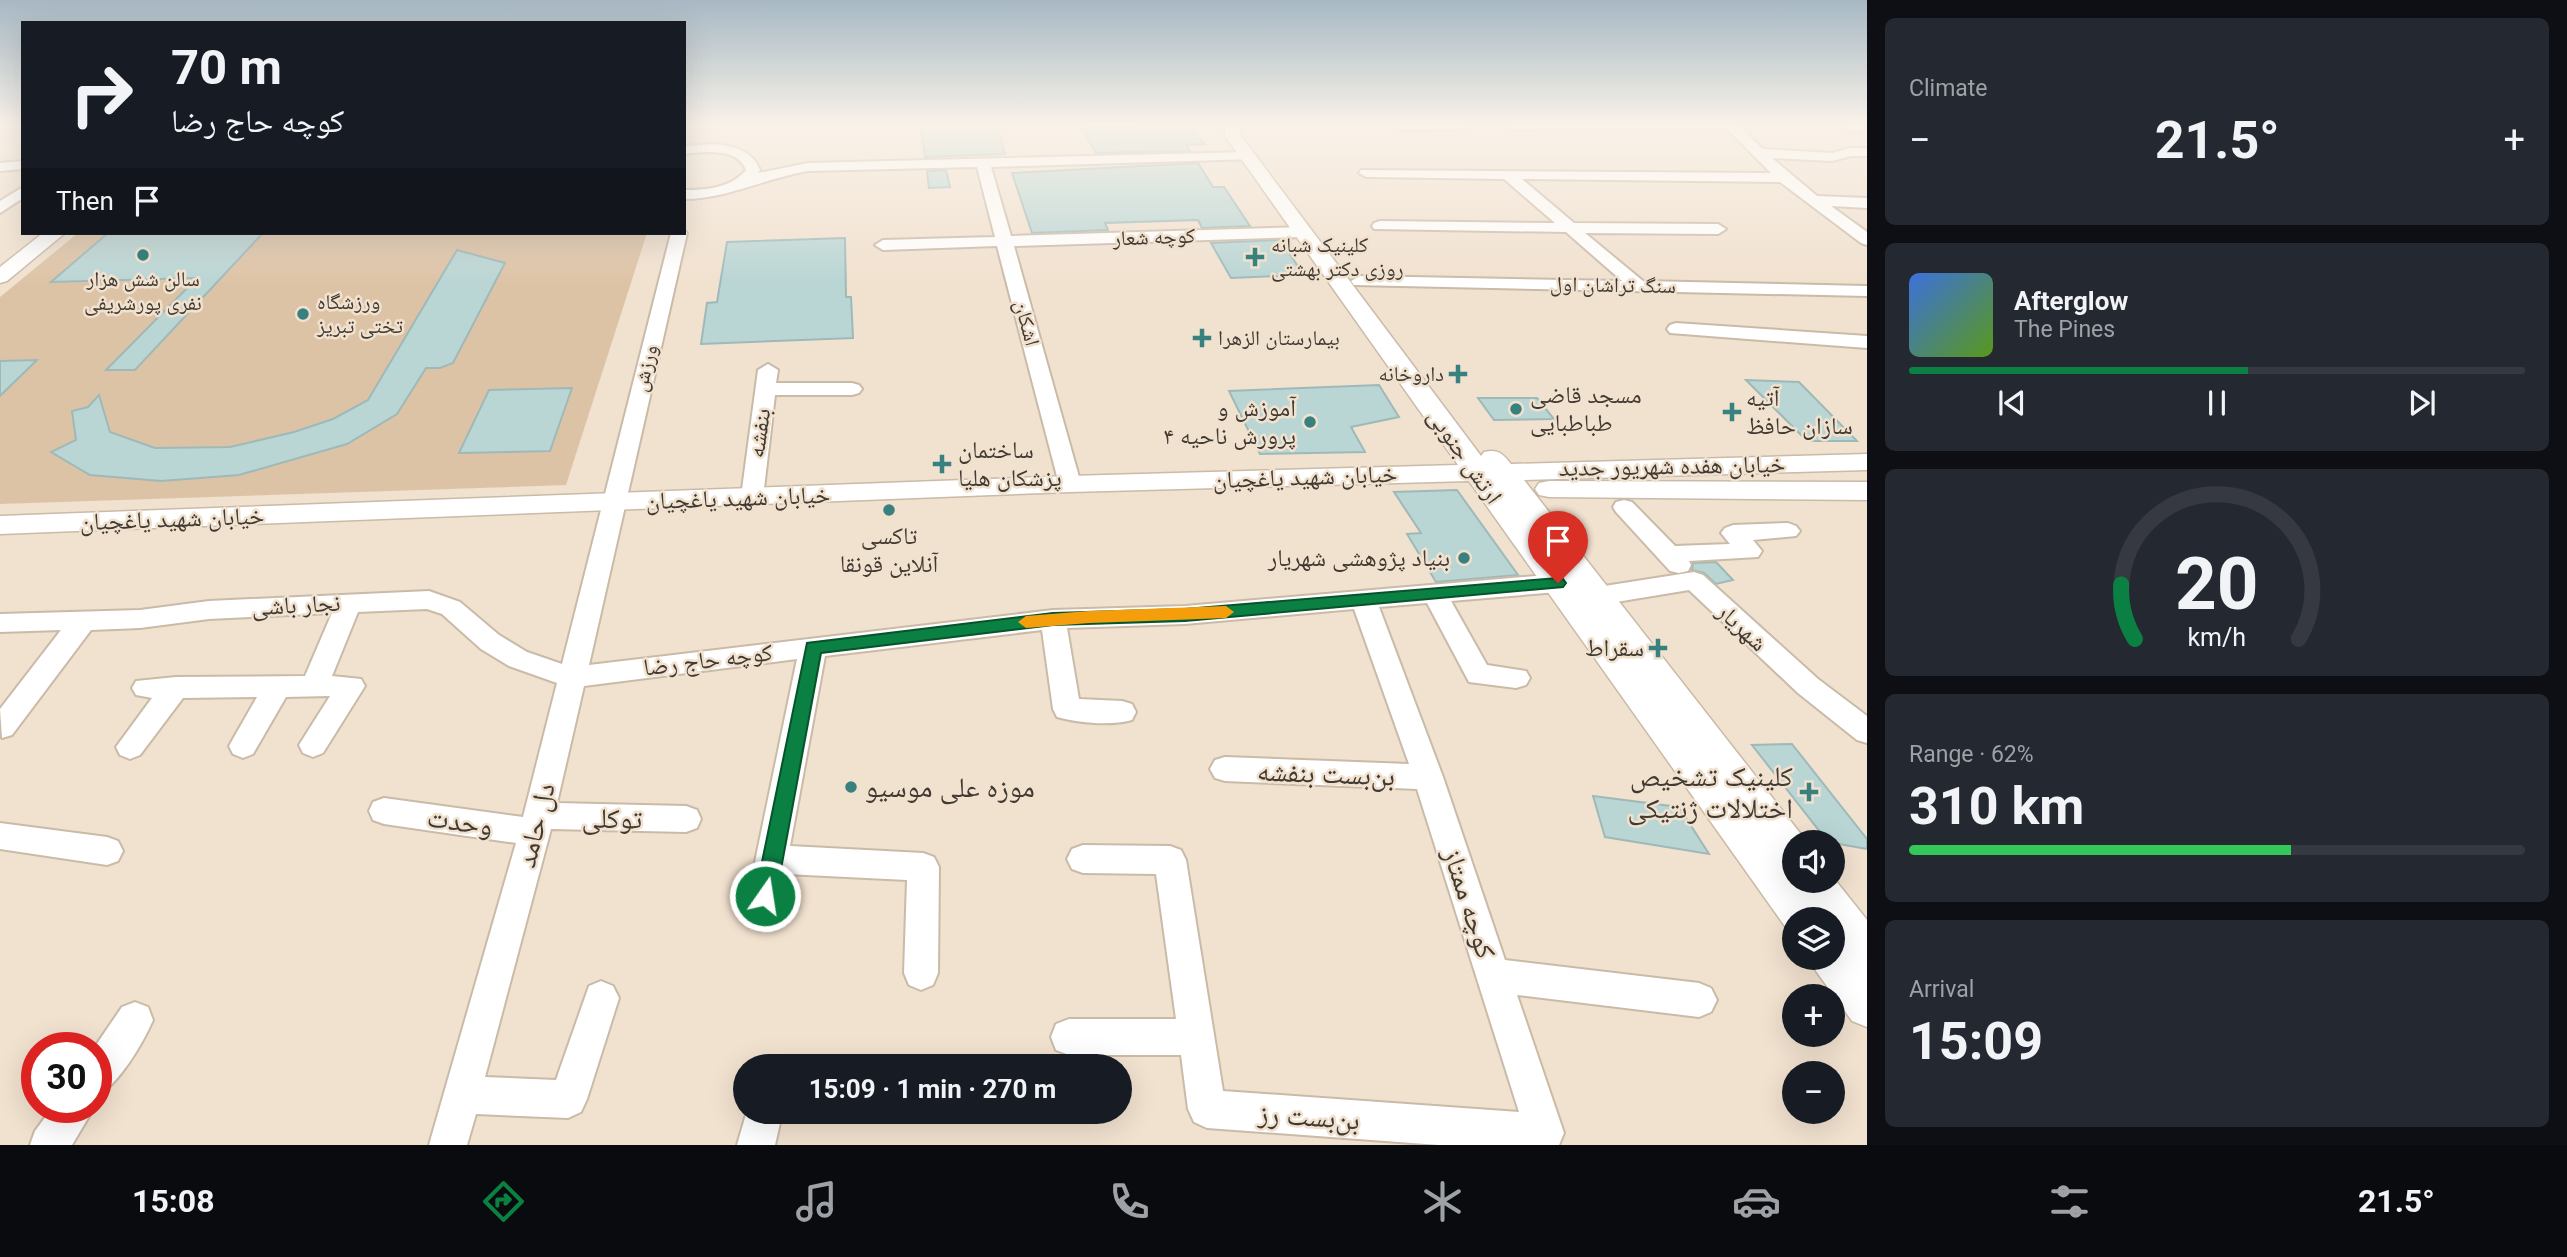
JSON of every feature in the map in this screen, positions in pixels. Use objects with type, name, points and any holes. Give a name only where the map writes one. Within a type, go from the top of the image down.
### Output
[{"type":"main road","name":"ارتش جنوبی","points":[[1264,177],[1495,480],[1598,596],[1782,839]]},
{"type":"main road","name":"ارتش جنوبی","points":[[1281,177],[1360,281],[1495,480],[1558,583],[1794,907]]},
{"type":"main road","points":[[0,277],[52,235]]},
{"type":"main road","name":"خیابان هفده شهریور جدید","points":[[1495,480],[1867,462]]},
{"type":"main road","name":"خیابان هفده شهریور جدید","points":[[1495,480],[1867,491]]},
{"type":"main road","name":"خیابان شهید یاغچیان","points":[[0,525],[1070,484],[1495,480]]},
{"type":"main road","points":[[1822,893],[1867,953]]},
{"type":"main road","points":[[1841,970],[1867,1006]]},
{"type":"street","points":[[740,183],[746,177]]},
{"type":"street","points":[[686,195],[711,193],[759,177]]},
{"type":"street","name":"اشکان","points":[[987,177],[1070,484]]},
{"type":"street","points":[[1511,177],[1638,286]]},
{"type":"street","points":[[1745,177],[1784,178],[1867,240]]},
{"type":"street","points":[[0,195],[21,192]]},
{"type":"street","points":[[0,208],[21,192]]},
{"type":"street","points":[[688,212],[711,193]]},
{"type":"street","points":[[1813,200],[1867,203]]},
{"type":"street","points":[[1380,226],[1718,229]]},
{"type":"street","name":"کوچه شعار","points":[[883,245],[1304,232]]},
{"type":"street","name":"ورزش","points":[[612,503],[679,235]]},
{"type":"street","name":"سنگ تراشان اول","points":[[1360,281],[1867,291]]},
{"type":"street","points":[[1676,329],[1867,342]]},
{"type":"street","name":"بنفشه","points":[[752,497],[767,379],[852,389]]},
{"type":"street","name":"دل حامد","points":[[448,1145],[536,824],[612,503]]},
{"type":"street","name":"شهریار","points":[[1624,508],[1694,581],[1808,686],[1867,732]]},
{"type":"street","points":[[1668,554],[1750,551],[1733,533],[1788,531]]},
{"type":"street","points":[[1598,596],[1694,581]]},
{"type":"street","name":"کوچه حاج رضا","points":[[570,677],[1053,619],[1185,615],[1558,583]]},
{"type":"street","points":[[1435,595],[1479,675],[1516,678]]},
{"type":"street","name":"نجار باشی","points":[[0,623],[140,619],[209,610],[429,600],[451,608],[490,642],[518,659],[570,677]]},
{"type":"street","name":"کوچه ممتاز","points":[[1364,601],[1428,777],[1545,1133],[1486,1137]]},
{"type":"street","points":[[314,686],[350,603]]},
{"type":"street","points":[[1053,619],[1067,709],[1122,712]]},
{"type":"street","points":[[2,726],[83,621]]},
{"type":"street","points":[[761,915],[813,648]]},
{"type":"street","points":[[243,747],[278,686]]},
{"type":"street","points":[[146,688],[351,686],[313,745]]},
{"type":"street","points":[[130,747],[176,687]]},
{"type":"street","name":"بن‌بست بنفشه","points":[[1225,769],[1428,777]]},
{"type":"street","name":"وحدت","points":[[384,811],[536,824]]},
{"type":"street","name":"توکلی","points":[[536,824],[686,820]]},
{"type":"street","points":[[0,836],[107,850]]},
{"type":"street","points":[[774,859],[923,867],[921,973]]},
{"type":"street","name":"بن‌بست رز","points":[[1083,859],[1170,860],[1208,1109],[1486,1137]]},
{"type":"street","points":[[1493,975],[1699,1000]]},
{"type":"street","points":[[461,1095],[568,1099],[601,998]]},
{"type":"street","points":[[112,1054],[135,1020]]},
{"type":"street","points":[[1069,1037],[1197,1037]]},
{"type":"street","points":[[49,1145],[64,1123]]},
{"type":"shaded area","points":[[76,235],[646,235],[566,485],[0,504],[0,297]]},
{"type":"building","points":[[928,177],[948,177],[950,187],[929,188]]},
{"type":"building","points":[[1013,177],[1207,177],[1213,187],[1224,187],[1250,226],[1202,228],[1198,220],[1105,223],[1108,230],[1032,233]]},
{"type":"building","points":[[106,235],[261,235],[135,370],[106,370],[197,278],[51,282]]},
{"type":"building","points":[[845,238],[846,297],[851,297],[853,338],[701,344],[707,303],[717,302],[727,242]]},
{"type":"building","name":"کلینیک شبانه روزی دکتر بهشتی","points":[[1280,240],[1304,275],[1231,278],[1211,243]]},
{"type":"building","points":[[457,250],[505,263],[453,363],[440,368],[426,368],[397,414],[347,444],[239,475],[161,481],[90,475],[51,452],[76,440],[72,411],[88,407],[99,395],[110,432],[155,448],[230,447],[294,432],[333,419],[368,400]]},
{"type":"building","points":[[37,360],[0,396],[0,361]]},
{"type":"building","points":[[1746,380],[1799,382],[1857,441],[1807,441]]},
{"type":"building","name":"آموزش و پرورش ناحیه ۴","points":[[1379,385],[1399,417],[1351,427],[1365,452],[1260,454],[1229,391]]},
{"type":"building","points":[[572,388],[550,451],[459,453],[489,390]]},
{"type":"building","name":"مسجد قاضی طباطبایی","points":[[1478,398],[1537,398],[1554,419],[1494,420]]},
{"type":"building","name":"بنیاد پژوهشی شهریار","points":[[1457,490],[1518,575],[1436,582],[1407,534],[1421,533],[1394,492]]},
{"type":"building","points":[[1716,562],[1733,580],[1716,584],[1704,573],[1692,570],[1693,563]]},
{"type":"building","name":"کلینیک تشخیص اختلالات ژنتیکی","points":[[1792,744],[1867,839],[1867,849],[1845,845],[1845,830],[1819,830],[1752,745]]},
{"type":"building","points":[[1593,796],[1679,807],[1709,854],[1605,837]]},
{"type":"slow traffic","points":[[1026,622],[1226,612]]},
{"type":"place","name":"سالن شش هزار نفری پورشریفی","points":[[143,255]]},
{"type":"place","name":"کلینیک شبانه روزی دکتر بهشتی","points":[[1255,257]]},
{"type":"place","name":"ورزشگاه تختی تبریز","points":[[303,314]]},
{"type":"place","name":"بیمارستان الزهرا","points":[[1202,338]]},
{"type":"place","name":"داروخانه","points":[[1458,374]]},
{"type":"place","name":"مسجد قاضی طباطبایی","points":[[1516,409]]},
{"type":"place","name":"آتیه سازان حافظ","points":[[1732,412]]},
{"type":"place","name":"آموزش و پرورش ناحیه ۴","points":[[1310,422]]},
{"type":"place","name":"ساختمان پزشکان هلیا","points":[[942,464]]},
{"type":"place","name":"تاکسی آنلاین قونقا","points":[[889,510]]},
{"type":"place","name":"بنیاد پژوهشی شهریار","points":[[1464,558]]},
{"type":"place","name":"سقراط","points":[[1658,648]]},
{"type":"place","name":"موزه علی موسیو","points":[[851,787]]},
{"type":"place","name":"کلینیک تشخیص اختلالات ژنتیکی","points":[[1809,792]]},
{"type":"route","points":[[765,896],[813,648],[1053,619],[1185,615],[1558,583]]}]
